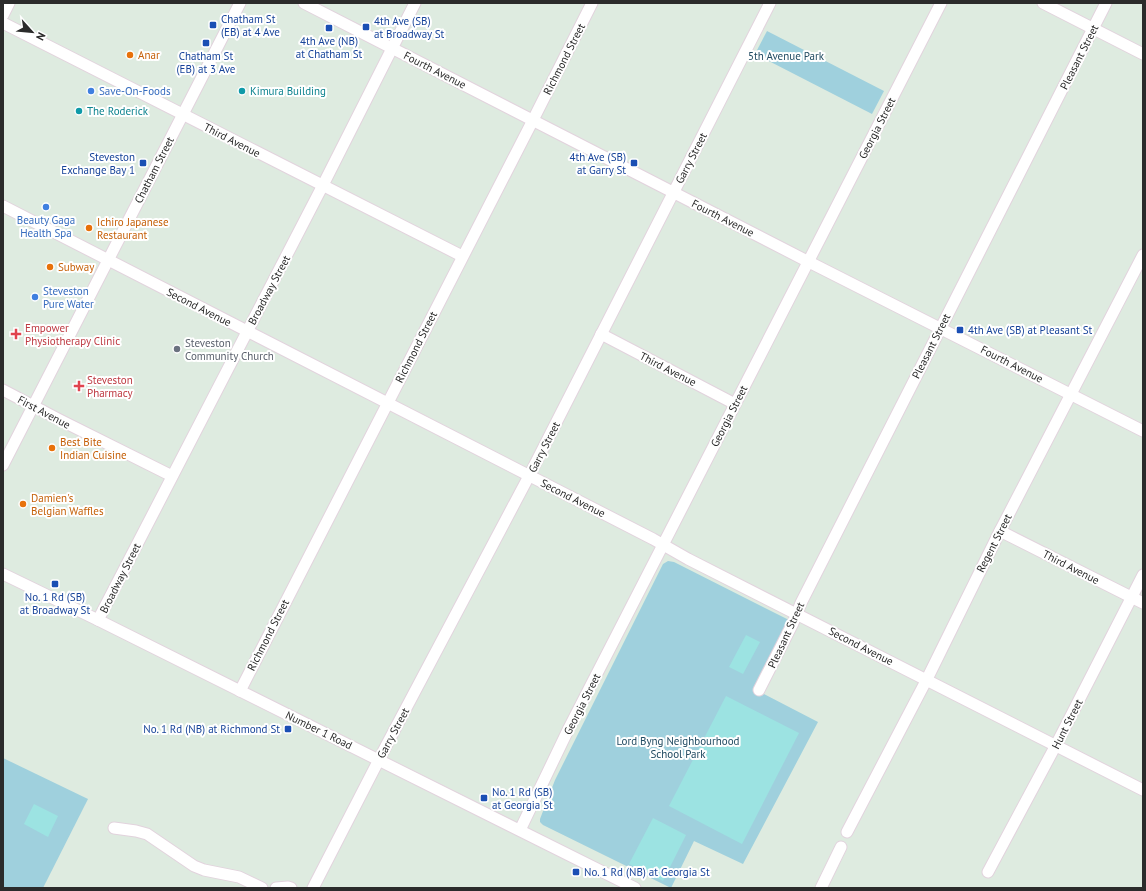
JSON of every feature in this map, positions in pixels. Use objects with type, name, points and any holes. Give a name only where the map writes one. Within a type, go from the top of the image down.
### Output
[{"type":"street","points":[[3,15],[9,3]]},
{"type":"street","name":"Chatham Street","points":[[3,465],[240,3]]},
{"type":"street","name":"Fourth Avenue","points":[[304,3],[809,262],[1143,431]]},
{"type":"street","name":"Broadway Street","points":[[98,620],[323,186],[415,3]]},
{"type":"street","name":"Richmond Street","points":[[240,691],[592,3]]},
{"type":"street","name":"Garry Street","points":[[313,888],[529,476],[770,3]]},
{"type":"street","name":"Georgia Street","points":[[520,830],[663,545],[941,3]]},
{"type":"street","points":[[1043,3],[1143,54]]},
{"type":"street","name":"Pleasant Street","points":[[759,690],[801,603],[1106,3]]},
{"type":"street","name":"Third Avenue","points":[[3,23],[462,256]]},
{"type":"street","name":"Second Avenue","points":[[3,206],[1143,790]]},
{"type":"street","name":"Regent Street","points":[[847,832],[927,679],[1000,531],[1143,255]]},
{"type":"street","name":"Third Avenue","points":[[601,334],[735,404]]},
{"type":"street","name":"First Avenue","points":[[3,390],[172,476]]},
{"type":"street","name":"Third Avenue","points":[[1000,531],[1143,603]]},
{"type":"street","name":"Number 1 Road","points":[[3,574],[635,888]]},
{"type":"street","name":"Hunt Street","points":[[988,872],[1056,745],[1143,576]]},
{"type":"street","points":[[114,828],[146,834],[194,866],[239,877],[262,888]]},
{"type":"street","points":[[820,888],[841,847]]},
{"type":"street","points":[[276,888],[291,888]]},
{"type":"green space","name":"5th Avenue Park","points":[[767,31],[884,91],[872,114],[755,54]]},
{"type":"green space","name":"Lord Byng Neighbourhood School Park","points":[[668,561],[674,562],[791,621],[756,690],[818,722],[743,864],[694,841],[671,888],[543,825],[540,822],[555,780],[663,564]]},
{"type":"green space","points":[[3,758],[88,799],[43,888],[3,888]]},
{"type":"shaded area","points":[[746,635],[760,642],[743,674],[729,667]]},
{"type":"shaded area","points":[[726,696],[799,733],[742,844],[669,806]]},
{"type":"shaded area","points":[[34,804],[58,816],[48,837],[24,824]]},
{"type":"shaded area","points":[[653,818],[686,835],[663,881],[629,864]]},
{"type":"place","name":"Chatham St (EB) at 4 Ave","points":[[213,25]]},
{"type":"place","name":"4th Ave (SB) at Broadway St","points":[[366,27]]},
{"type":"place","name":"4th Ave (NB) at Chatham St","points":[[329,28]]},
{"type":"place","name":"Chatham St (EB) at 3 Ave","points":[[206,43]]},
{"type":"place","name":"Anar","points":[[130,55]]},
{"type":"place","name":"Save-On-Foods","points":[[91,91]]},
{"type":"place","name":"Kimura Building","points":[[242,91]]},
{"type":"place","name":"The Roderick","points":[[79,111]]},
{"type":"place","name":"Steveston Exchange Bay 1","points":[[143,163]]},
{"type":"place","name":"4th Ave (SB) at Garry St","points":[[634,163]]},
{"type":"place","name":"Beauty Gaga Health Spa","points":[[46,207]]},
{"type":"place","name":"Ichiro Japanese Restaurant","points":[[89,228]]},
{"type":"place","name":"Subway","points":[[50,267]]},
{"type":"place","name":"Steveston Pure Water","points":[[35,297]]},
{"type":"place","name":"4th Ave (SB) at Pleasant St","points":[[960,330]]},
{"type":"place","name":"Empower Physiotherapy Clinic","points":[[16,334]]},
{"type":"place","name":"Steveston Community Church","points":[[177,349]]},
{"type":"place","name":"Steveston Pharmacy","points":[[79,386]]},
{"type":"place","name":"Best Bite Indian Cuisine","points":[[52,448]]},
{"type":"place","name":"Damien's Belgian Waffles","points":[[23,504]]},
{"type":"place","name":"No. 1 Rd (SB) at Broadway St","points":[[55,584]]},
{"type":"place","name":"No. 1 Rd (NB) at Richmond St","points":[[288,729]]},
{"type":"place","name":"No. 1 Rd (SB) at Georgia St","points":[[484,798]]},
{"type":"place","name":"No. 1 Rd (NB) at Georgia St","points":[[576,872]]}]
